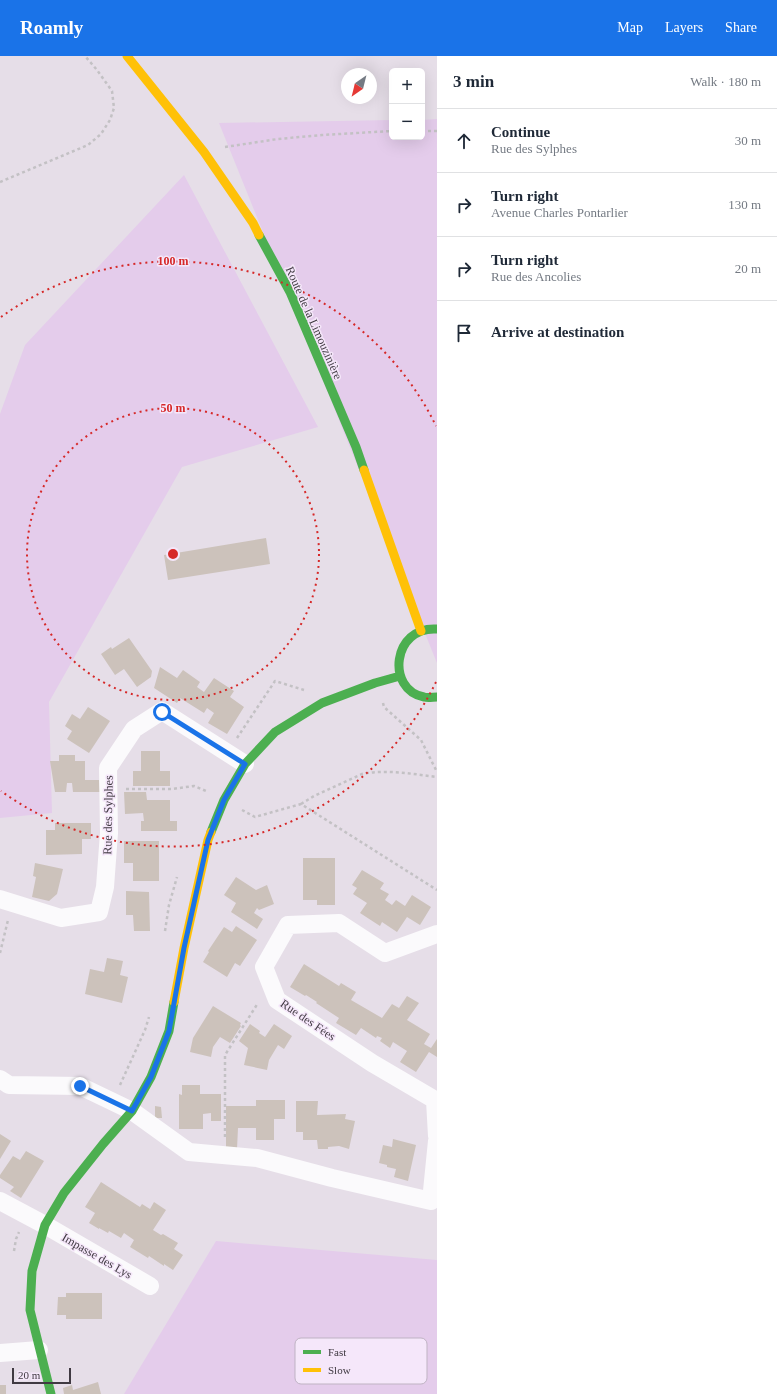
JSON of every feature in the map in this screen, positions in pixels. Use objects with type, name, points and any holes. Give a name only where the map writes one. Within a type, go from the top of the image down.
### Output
[{"type":"street","name":"Route de la Limouzinière","points":[[127,56],[204,152],[252,223],[290,292],[356,447],[421,631]]},
{"type":"street","points":[[437,629],[421,631],[411,636],[404,644],[399,654],[398,665],[400,676],[406,685],[414,692],[423,697],[437,697]]},
{"type":"street","points":[[51,1394],[30,1310],[32,1271],[45,1225],[64,1192],[132,1111],[151,1077],[169,1031],[184,948],[208,840],[224,800],[245,764],[275,732],[322,703],[375,683],[400,676]]},
{"type":"street","name":"Rue des Sylphes","points":[[6,900],[61,918],[99,912],[105,887],[109,833],[108,768],[134,729],[162,712],[245,764]]},
{"type":"street","name":"Rue des Fées","points":[[437,934],[385,953],[338,923],[288,925],[264,966],[277,1000],[372,1063],[435,1100],[437,1136]]},
{"type":"street","points":[[0,1079],[9,1085],[80,1086],[132,1111],[189,1152],[257,1158],[332,1178],[431,1201],[437,1141]]},
{"type":"street","name":"Impasse des Lys","points":[[0,1201],[45,1225],[150,1286]]},
{"type":"street","points":[[0,1353],[39,1350]]},
{"type":"path","points":[[0,182],[88,145],[101,134],[110,120],[114,108],[112,91],[85,56]]},
{"type":"path","points":[[204,152],[238,145],[322,135],[389,131]]},
{"type":"path","points":[[425,131],[437,131]]},
{"type":"path","points":[[109,788],[172,789],[194,786],[255,817],[300,804],[362,774],[370,772],[399,772],[437,777]]},
{"type":"path","points":[[300,804],[437,890]]},
{"type":"path","points":[[0,953],[6,900]]},
{"type":"path","points":[[224,1155],[225,1055],[260,1000],[275,996]]},
{"type":"shaded area","points":[[437,119],[437,663],[219,123],[389,120],[389,140],[425,140],[425,120]]},
{"type":"shaded area","points":[[184,175],[318,427],[182,467],[49,702],[52,813],[0,818],[0,414],[25,345]]},
{"type":"shaded area","points":[[216,1241],[437,1260],[437,1394],[124,1394]]},
{"type":"building","points":[[266,538],[270,564],[168,580],[164,555]]},
{"type":"building","points":[[129,638],[152,671],[151,677],[137,687],[124,669],[115,675],[101,654]]},
{"type":"building","points":[[160,667],[177,678],[183,670],[200,682],[197,687],[204,692],[214,678],[234,691],[230,697],[244,707],[227,734],[208,723],[214,713],[207,708],[204,713],[180,698],[177,703],[154,688]]},
{"type":"building","points":[[88,707],[110,721],[89,753],[67,739],[72,731],[65,726],[72,714],[80,719]]},
{"type":"building","points":[[141,751],[160,751],[160,771],[170,771],[170,786],[133,786],[133,771],[141,771]]},
{"type":"building","points":[[59,755],[75,755],[75,761],[85,761],[85,780],[99,780],[100,792],[73,792],[72,783],[67,783],[66,792],[55,792],[50,761],[59,761]]},
{"type":"building","points":[[124,792],[146,792],[147,800],[170,800],[170,821],[177,821],[177,831],[141,831],[141,821],[144,821],[143,813],[125,814]]},
{"type":"building","points":[[55,823],[91,823],[91,839],[82,839],[82,854],[46,855],[46,830],[55,830]]},
{"type":"building","points":[[124,841],[159,841],[159,881],[133,881],[133,863],[124,863]]},
{"type":"building","points":[[303,858],[335,858],[335,905],[317,905],[317,900],[303,900]]},
{"type":"building","points":[[35,863],[63,869],[57,894],[49,901],[32,897],[36,877],[33,876]]},
{"type":"building","points":[[362,870],[384,883],[380,889],[389,894],[385,900],[392,905],[396,900],[405,906],[412,895],[431,907],[420,925],[407,917],[397,932],[382,922],[380,926],[360,913],[367,903],[353,894],[357,888],[352,885]]},
{"type":"building","points":[[236,877],[256,890],[267,885],[274,904],[259,910],[257,908],[254,913],[263,919],[257,929],[231,912],[236,903],[224,895]]},
{"type":"building","points":[[126,891],[149,892],[150,931],[134,931],[133,915],[126,915]]},
{"type":"building","points":[[236,926],[257,940],[240,966],[235,963],[227,977],[203,962],[209,952],[208,951],[224,927],[232,932]]},
{"type":"building","points":[[107,958],[123,961],[120,975],[128,977],[122,1003],[85,994],[90,969],[104,972]]},
{"type":"building","points":[[304,964],[339,986],[341,983],[356,992],[351,1000],[382,1018],[392,1004],[399,1008],[407,996],[419,1003],[407,1020],[430,1034],[424,1044],[431,1048],[437,1039],[437,1057],[429,1052],[416,1072],[400,1062],[407,1051],[393,1042],[390,1048],[380,1041],[382,1038],[377,1036],[376,1038],[361,1028],[356,1035],[336,1023],[339,1018],[306,995],[305,996],[290,987]]},
{"type":"building","points":[[213,1006],[241,1023],[241,1026],[230,1043],[220,1037],[213,1047],[211,1057],[190,1052],[193,1038]]},
{"type":"building","points":[[250,1024],[260,1031],[259,1033],[265,1037],[274,1024],[292,1036],[284,1049],[278,1045],[269,1060],[267,1070],[244,1065],[248,1048],[239,1041]]},
{"type":"building","points":[[182,1085],[200,1085],[200,1094],[221,1094],[221,1121],[211,1121],[211,1113],[203,1114],[203,1129],[179,1129],[179,1094],[182,1095]]},
{"type":"building","points":[[256,1100],[285,1100],[285,1119],[274,1119],[274,1140],[256,1140],[256,1128],[238,1128],[237,1149],[226,1149],[226,1106],[256,1106]]},
{"type":"building","points":[[296,1101],[318,1101],[317,1115],[346,1114],[345,1119],[355,1121],[349,1149],[339,1146],[328,1147],[328,1149],[318,1149],[317,1140],[303,1140],[303,1132],[296,1132]]},
{"type":"building","points":[[155,1106],[161,1107],[162,1118],[155,1118]]},
{"type":"building","points":[[0,1134],[11,1141],[0,1159]]},
{"type":"building","points":[[393,1139],[416,1145],[408,1181],[394,1177],[396,1169],[379,1163],[383,1145],[392,1147]]},
{"type":"building","points":[[26,1151],[44,1161],[21,1198],[10,1191],[14,1187],[0,1178],[0,1175],[13,1156],[20,1160]]},
{"type":"building","points":[[101,1182],[140,1207],[142,1204],[150,1209],[154,1202],[166,1210],[153,1230],[178,1243],[174,1249],[183,1255],[173,1270],[149,1256],[148,1258],[130,1247],[134,1240],[124,1233],[121,1238],[109,1231],[108,1233],[89,1223],[95,1213],[85,1207]]},
{"type":"building","points":[[66,1293],[102,1293],[102,1319],[66,1319],[66,1315],[57,1315],[58,1297],[66,1297]]},
{"type":"building","points":[[98,1382],[101,1394],[64,1394],[63,1388],[72,1385],[73,1390]]},
{"type":"building","points":[[0,1385],[6,1385],[6,1394],[0,1394]]},
{"type":"traffic: fast","points":[[259,235],[290,292],[356,447],[364,470]]},
{"type":"traffic: fast","points":[[437,629],[422,631],[411,637],[403,647],[399,659],[400,672],[404,683],[412,692],[424,697],[437,697]]},
{"type":"traffic: fast","points":[[211,832],[224,800],[245,764],[275,732],[322,703],[375,683],[400,676]]},
{"type":"traffic: fast","points":[[51,1394],[30,1310],[32,1271],[45,1225],[64,1193],[103,1144],[132,1111],[151,1077],[169,1031],[174,1002]]},
{"type":"traffic: slow","points":[[127,56],[204,152],[253,223],[259,235]]},
{"type":"traffic: slow","points":[[364,470],[421,631]]},
{"type":"traffic: slow","points":[[174,1002],[184,948],[211,832]]},
{"type":"route","points":[[80,1086],[132,1111],[151,1077],[169,1031],[184,948],[208,840],[224,800],[245,764],[162,712]]}]
